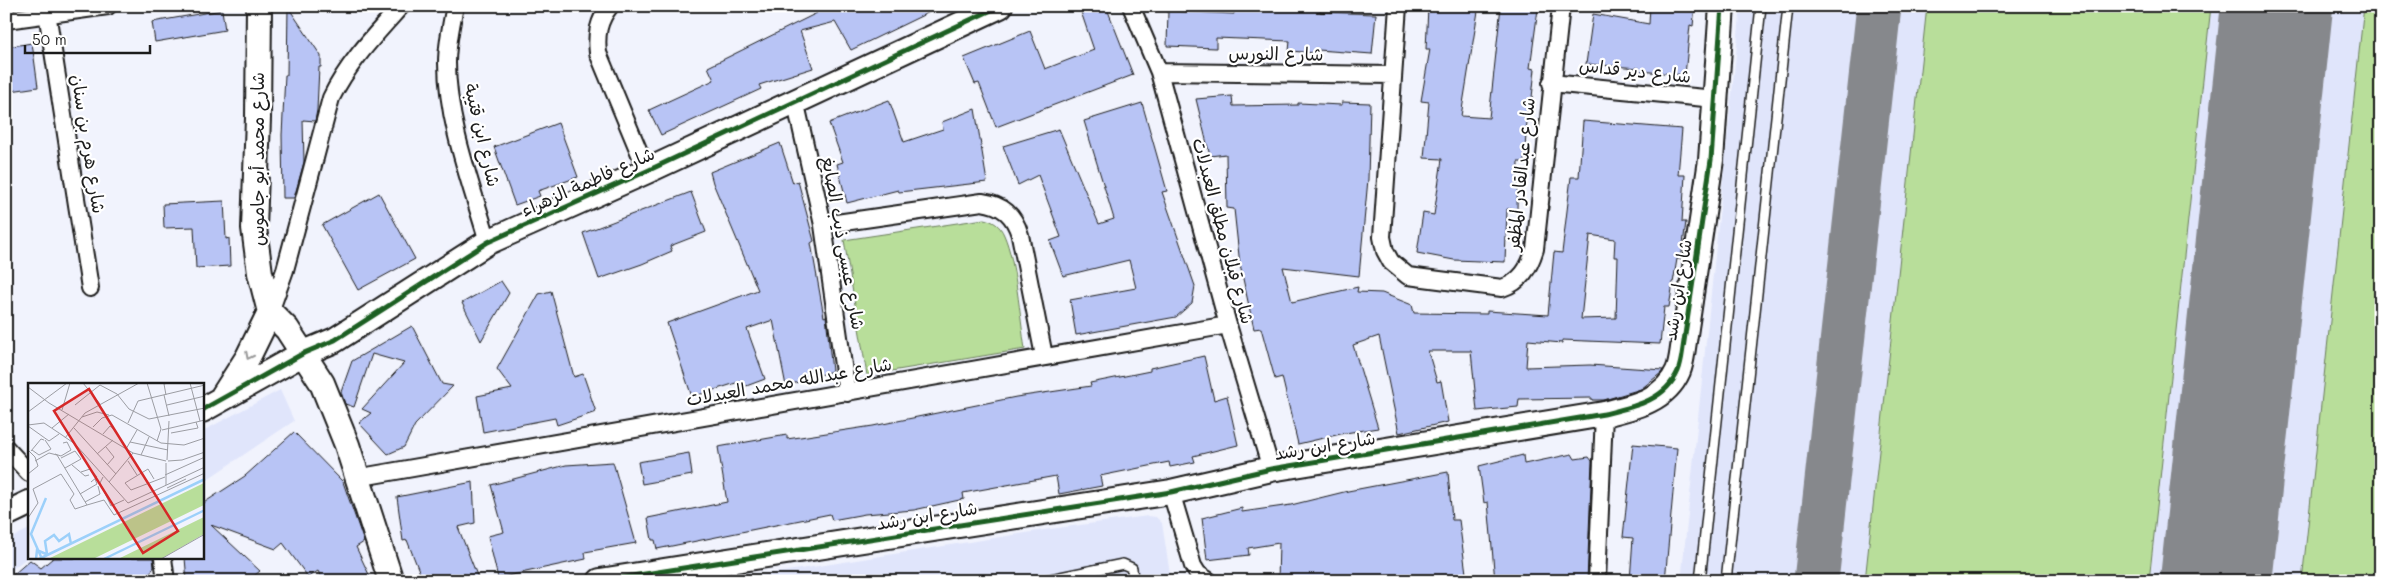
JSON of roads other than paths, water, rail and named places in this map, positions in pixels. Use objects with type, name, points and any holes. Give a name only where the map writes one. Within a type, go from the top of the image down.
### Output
[{"type":"street","points":[[6,20],[47,11],[108,6]]},
{"type":"street","name":"شارع محمد أبو جاموس","points":[[259,6],[258,118],[254,228],[260,274],[270,312],[287,329],[322,383],[347,445],[356,478],[391,581]]},
{"type":"street","points":[[211,406],[248,357],[270,312],[285,270],[331,98],[354,60],[400,6]]},
{"type":"street","name":"شارع ابن قتيبة","points":[[455,6],[447,63],[449,94],[455,123],[488,242]]},
{"type":"street","points":[[610,6],[598,26],[596,38],[598,53],[647,171]]},
{"type":"street","name":"شارع فاطمة الزهراء","points":[[211,406],[304,353],[335,340],[488,242],[647,171],[795,100],[1000,6]]},
{"type":"street","name":"شارع قبلان مطلق العبدلات","points":[[1130,6],[1159,72],[1228,325],[1271,469]]},
{"type":"street","name":"شارع عبدالقادر المظفر","points":[[1398,6],[1382,237],[1385,251],[1391,262],[1408,276],[1502,288],[1512,285],[1519,279],[1531,261],[1534,249],[1561,6]]},
{"type":"street","name":"شارع ابن رشد","points":[[600,581],[1171,492],[1271,469],[1604,414],[1651,401],[1667,387],[1678,371],[1711,160],[1722,6]]},
{"type":"street","name":"شارع هرم بن سنان","points":[[47,11],[90,288]]},
{"type":"street","name":"شارع النورس","points":[[1159,72],[1393,75]]},
{"type":"street","name":"شارع دير قداس","points":[[1551,83],[1715,99]]},
{"type":"street","name":"شارع عيسى ذيب الصايغ","points":[[795,100],[823,225],[847,393]]},
{"type":"street","points":[[823,225],[982,202],[1004,209],[1016,222],[1020,235],[1044,356]]},
{"type":"street","name":"شارع عبدالله محمد العبدلات","points":[[356,478],[1228,325]]},
{"type":"street","points":[[1597,581],[1604,414]]},
{"type":"street","points":[[6,448],[28,472]]},
{"type":"street","points":[[1171,492],[1193,566],[1198,574],[1209,581]]},
{"type":"street","points":[[6,514],[28,503]]},
{"type":"street","points":[[164,560],[166,581]]},
{"type":"lane","points":[[1700,581],[1761,6]]},
{"type":"lane","points":[[1726,581],[1788,6]]},
{"type":"lane","points":[[1041,581],[1078,577],[1123,564],[1132,568],[1133,581]]}]
